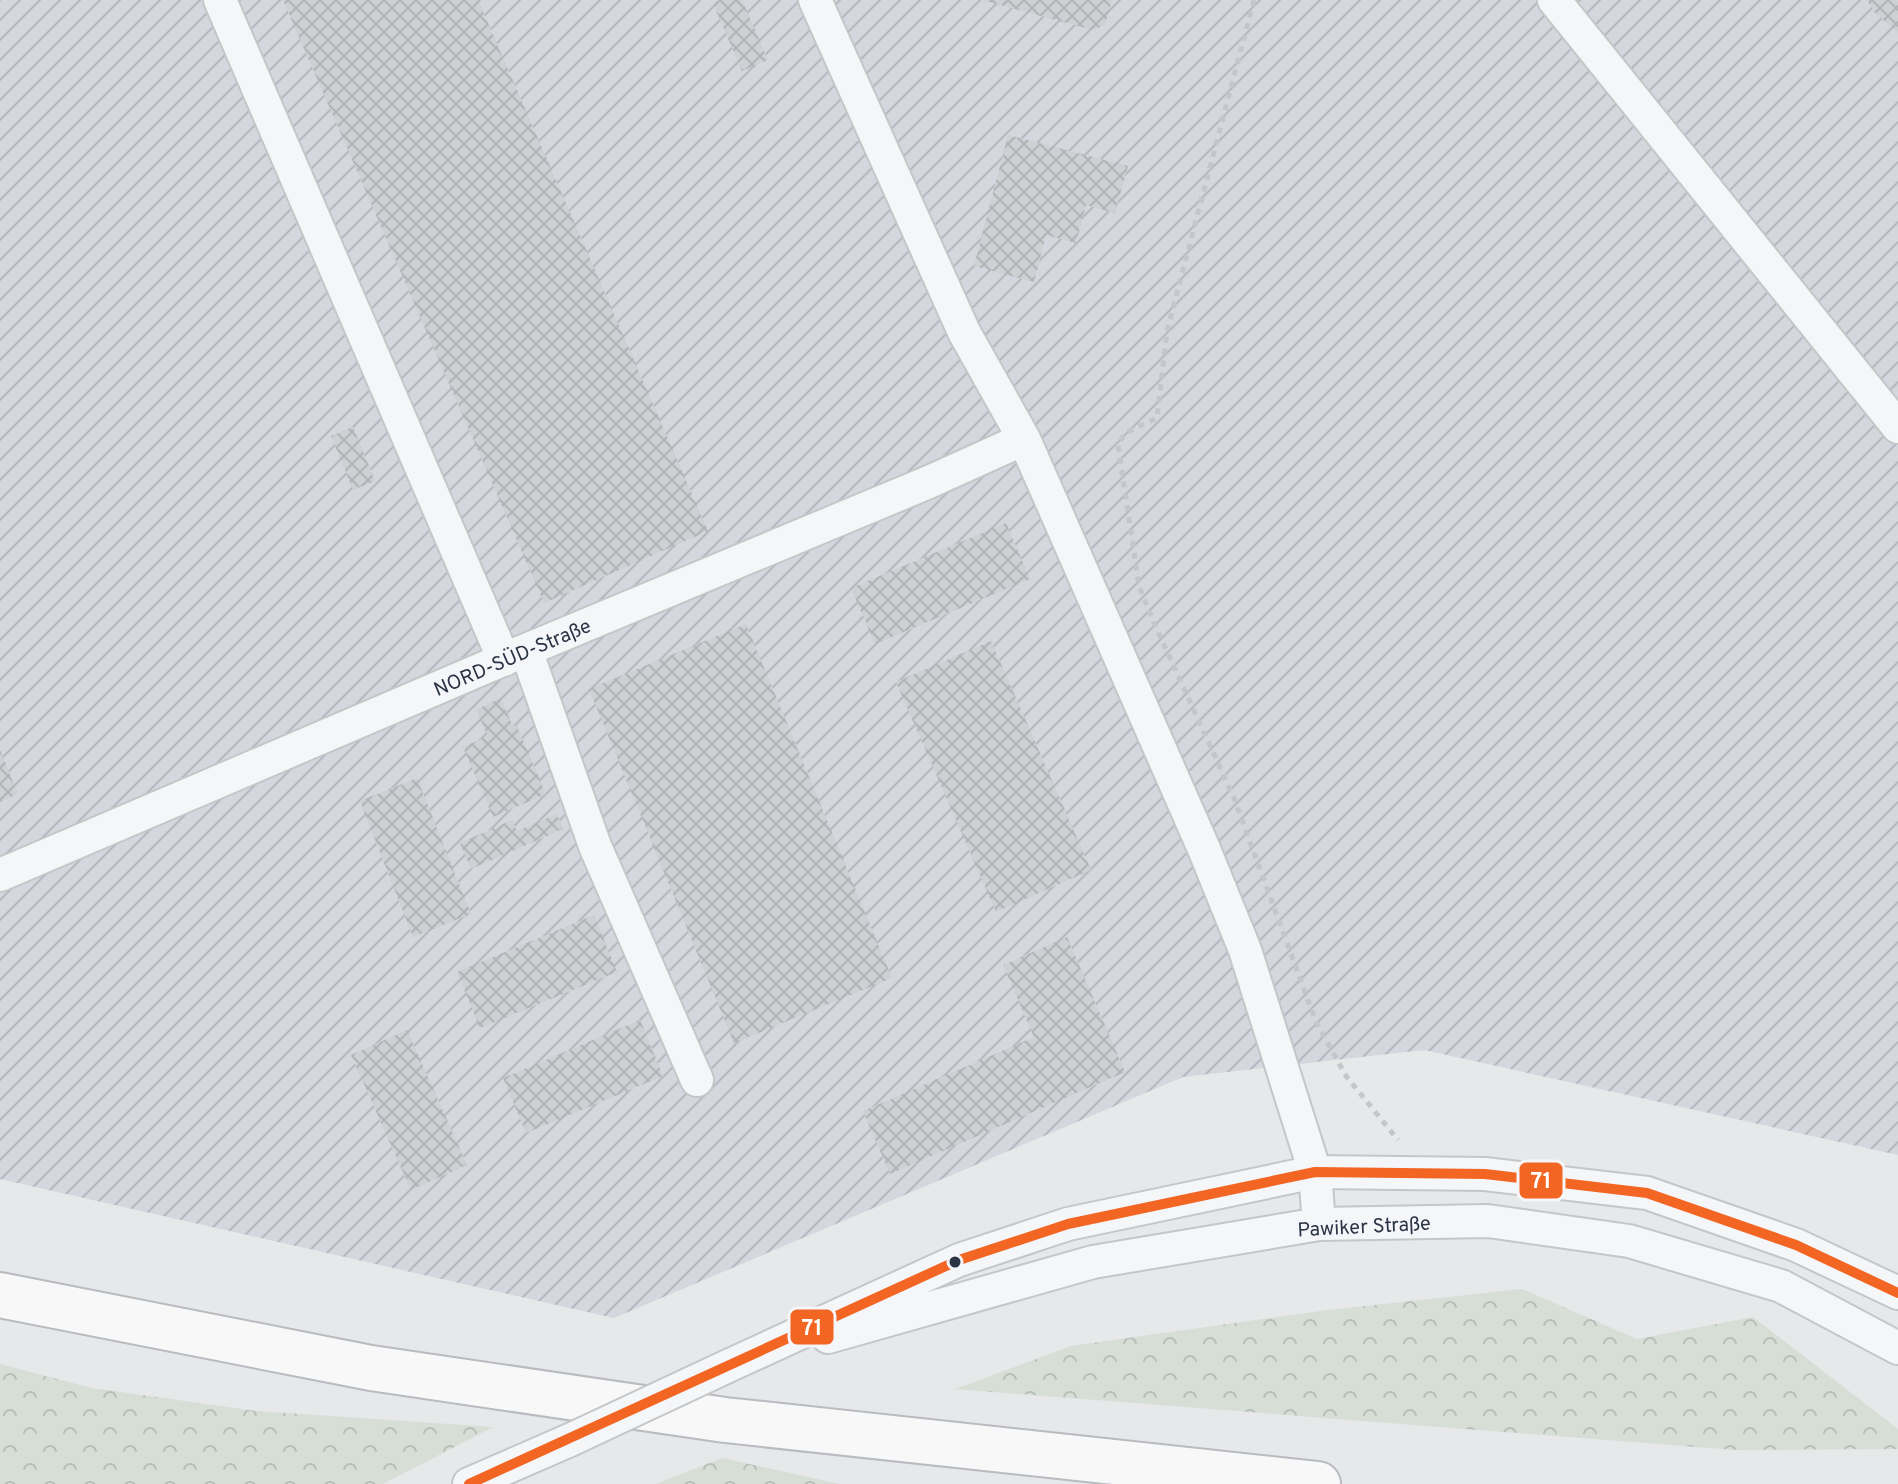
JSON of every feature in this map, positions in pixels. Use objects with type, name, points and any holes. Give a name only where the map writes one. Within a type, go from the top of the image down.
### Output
[{"type":"highway","points":[[0,1295],[371,1368],[694,1415],[1318,1484]]},
{"type":"street","points":[[220,0],[515,655],[697,1080]]},
{"type":"street","points":[[815,0],[964,332],[1024,439],[1204,849],[1245,950],[1315,1172],[1319,1224]]},
{"type":"street","points":[[1554,0],[1898,427]]},
{"type":"street","name":"NORD-SÜD-Straße","points":[[0,875],[1024,439]]},
{"type":"street","name":"Pawiker Straße","points":[[469,1484],[959,1260],[1068,1224],[1315,1172],[1485,1174],[1647,1193],[1796,1245],[1898,1293]]},
{"type":"street","name":"Pawiker Straße","points":[[728,1366],[1093,1262],[1319,1224],[1488,1221],[1629,1241],[1781,1286],[1898,1348]]},
{"type":"path","points":[[1254,0],[1167,331],[1157,418],[1125,433],[1118,445],[1139,586],[1234,798],[1316,1022],[1346,1076],[1424,1171]]},
{"type":"shaded area","points":[[0,0],[1898,0],[1898,1155],[1424,1050],[1183,1077],[614,1318],[0,1179]]},
{"type":"green space","points":[[1522,1289],[1637,1339],[1753,1317],[1898,1429],[1898,1449],[1735,1450],[955,1389],[1071,1346],[1328,1310]]},
{"type":"green space","points":[[0,1364],[92,1388],[256,1411],[493,1427],[383,1484],[0,1484]]},
{"type":"green space","points":[[722,1458],[840,1484],[656,1484]]},
{"type":"building","points":[[283,0],[478,0],[708,531],[544,603]]},
{"type":"building","points":[[742,0],[768,60],[742,71],[713,3]]},
{"type":"building","points":[[982,0],[1112,0],[1105,25],[1093,30]]},
{"type":"building","points":[[1867,0],[1898,0],[1898,33],[1874,12]]},
{"type":"building","points":[[1008,135],[1128,166],[1115,213],[1086,205],[1076,243],[1046,235],[1034,282],[974,266]]},
{"type":"building","points":[[353,427],[375,481],[353,490],[331,436]]},
{"type":"building","points":[[1006,523],[1030,579],[875,644],[851,588]]},
{"type":"building","points":[[746,624],[892,978],[734,1043],[589,689]]},
{"type":"building","points":[[991,641],[1091,870],[996,912],[896,682]]},
{"type":"building","points":[[500,698],[513,726],[516,724],[546,794],[493,817],[463,747],[488,736],[476,710]]},
{"type":"building","points":[[0,750],[18,794],[0,802]]},
{"type":"building","points":[[417,778],[471,914],[413,937],[360,801]]},
{"type":"building","points":[[557,814],[563,829],[471,869],[460,843],[512,820],[517,831]]},
{"type":"building","points":[[594,915],[617,972],[480,1028],[457,972]]},
{"type":"building","points":[[1067,937],[1125,1072],[890,1174],[863,1111],[1034,1037],[1003,965]]},
{"type":"building","points":[[640,1020],[663,1076],[526,1133],[503,1078]]},
{"type":"building","points":[[407,1030],[467,1165],[411,1190],[351,1055]]},
{"type":"transit line","name":"71","points":[[469,1484],[959,1260],[1068,1224],[1315,1172],[1485,1174],[1647,1193],[1796,1245],[1898,1293]]}]
